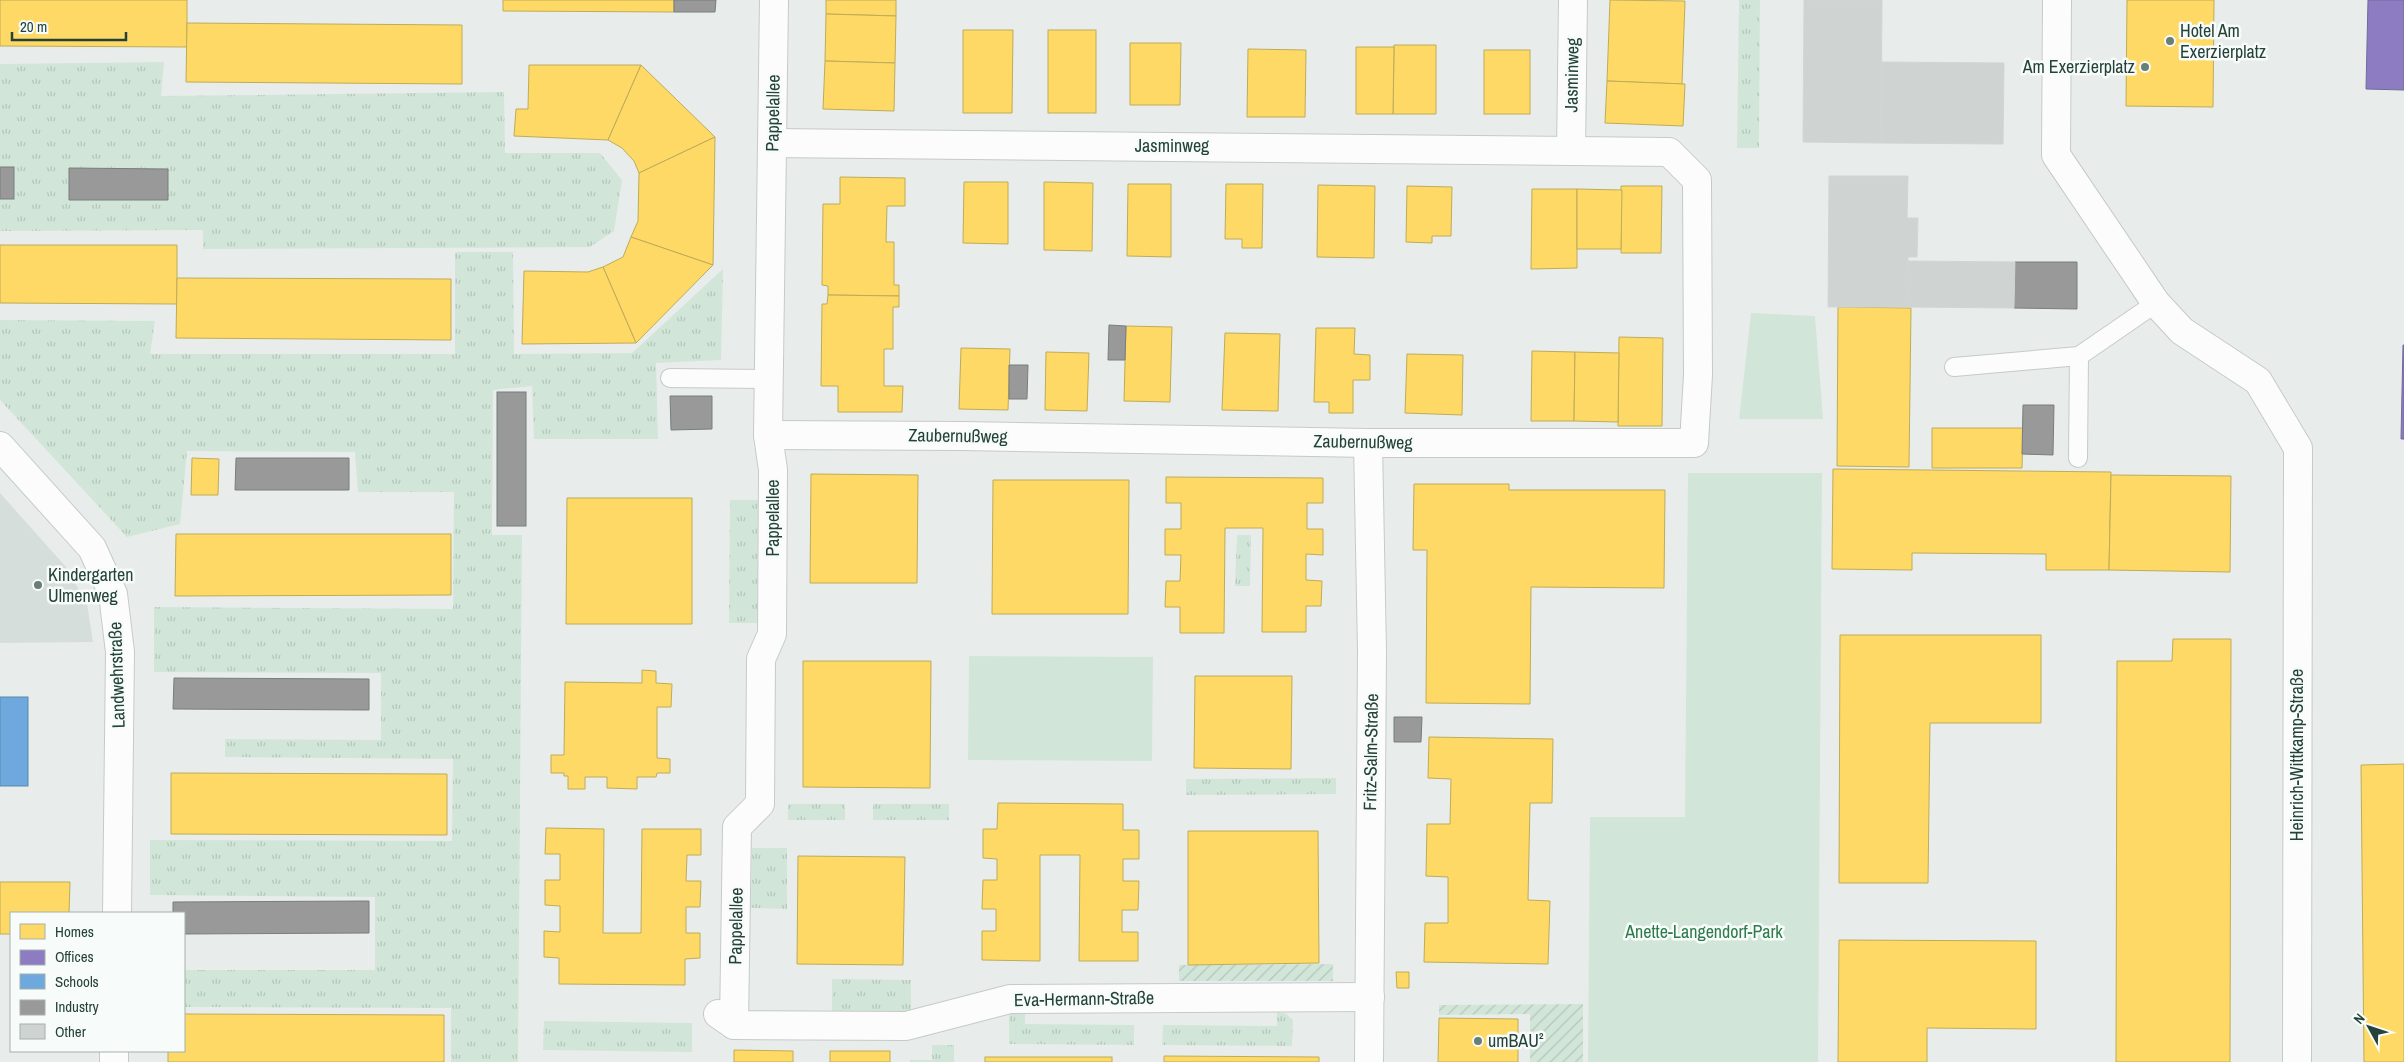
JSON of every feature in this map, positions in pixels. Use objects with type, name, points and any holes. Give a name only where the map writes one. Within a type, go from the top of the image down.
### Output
[{"type":"street","name":"Pappelallee","points":[[725,1018],[738,827],[760,804],[761,659],[772,634],[773,470],[768,435],[774,0]]},
{"type":"street","name":"Jasminweg","points":[[1571,151],[1572,0]]},
{"type":"street","points":[[2057,0],[2056,154],[2156,303]]},
{"type":"street","name":"Jasminweg","points":[[772,143],[1669,152],[1697,180]]},
{"type":"street","name":"Zaubernußweg","points":[[768,435],[982,436],[1368,443],[1694,443],[1698,375],[1697,180]]},
{"type":"street","name":"Heinrich-Wittkamp-Straße","points":[[2156,303],[2182,331],[2258,381],[2298,448],[2296,1062]]},
{"type":"street","name":"Fritz-Salm-Straße","points":[[1368,443],[1372,651],[1369,1062]]},
{"type":"street","name":"Landwehrstraße","points":[[0,446],[92,548],[113,594],[120,652],[116,912]]},
{"type":"street","name":"Eva-Hermann-Straße","points":[[725,1018],[906,1026],[1010,999],[1370,997]]},
{"type":"lane","points":[[1954,367],[2079,356],[2156,303]]},
{"type":"lane","points":[[2078,458],[2079,356]]},
{"type":"lane","points":[[670,378],[769,380]]},
{"type":"shaded area","name":"Kindergarten Ulmenweg","points":[[0,493],[66,567],[87,604],[93,642],[0,643]]},
{"type":"green space","points":[[1739,0],[1760,0],[1759,148],[1737,148]]},
{"type":"green space","points":[[164,62],[161,96],[504,92],[505,153],[600,153],[622,180],[614,231],[590,247],[203,249],[203,230],[0,231],[0,64]]},
{"type":"green space","points":[[455,252],[513,252],[514,354],[632,353],[723,269],[721,360],[656,363],[658,439],[534,439],[532,386],[493,390],[492,535],[522,535],[518,1062],[451,1062],[451,1008],[185,1007],[185,970],[375,970],[375,897],[150,895],[150,840],[452,841],[453,759],[225,757],[225,739],[381,740],[381,673],[154,672],[154,607],[453,609],[454,492],[358,492],[355,452],[187,451],[180,524],[127,537],[0,400],[0,320],[155,321],[150,354],[455,354]]},
{"type":"green space","points":[[1751,313],[1815,316],[1823,419],[1739,419]]},
{"type":"green space","name":"Anette-Langendorf-Park","points":[[1688,473],[1822,473],[1818,1062],[1588,1062],[1590,817],[1685,817]]},
{"type":"green space","points":[[730,500],[758,500],[757,623],[729,623]]},
{"type":"green space","points":[[1237,535],[1251,535],[1250,586],[1235,586]]},
{"type":"green space","points":[[969,656],[1153,657],[1152,761],[968,760]]},
{"type":"green space","points":[[1336,778],[1336,794],[1186,795],[1186,779]]},
{"type":"green space","points":[[788,804],[845,804],[845,820],[788,820]]},
{"type":"green space","points":[[873,804],[949,804],[949,820],[873,820]]},
{"type":"green space","points":[[752,848],[787,848],[787,909],[751,908]]},
{"type":"green space","points":[[1333,964],[1333,981],[1179,981],[1179,965]]},
{"type":"green space","points":[[832,979],[911,980],[911,1014],[832,1013]]},
{"type":"green space","points":[[1583,1004],[1583,1062],[1530,1062],[1530,1014],[1439,1015],[1439,1005]]},
{"type":"green space","points":[[1016,1011],[1025,1011],[1025,1024],[1134,1025],[1134,1045],[1009,1044],[1009,1015]]},
{"type":"green space","points":[[1277,1012],[1285,1013],[1293,1020],[1292,1046],[1162,1045],[1163,1025],[1277,1026]]},
{"type":"green space","points":[[544,1021],[692,1023],[692,1052],[543,1050]]},
{"type":"green space","points":[[932,1045],[954,1045],[954,1062],[910,1062],[910,1060],[932,1060]]},
{"type":"building: Homes","points":[[0,0],[187,0],[187,47],[0,46]]},
{"type":"building: Homes","points":[[503,0],[674,0],[674,12],[503,11]]},
{"type":"building: Homes","points":[[826,0],[896,0],[896,16],[826,14]]},
{"type":"building: Homes","points":[[1610,0],[1685,1],[1682,84],[1607,81]]},
{"type":"building: Homes","name":"Hotel Am Exerzierplatz","points":[[2127,0],[2214,0],[2213,107],[2126,106]]},
{"type":"building: Homes","points":[[826,14],[896,16],[895,63],[825,61]]},
{"type":"building: Homes","points":[[187,23],[462,25],[462,84],[186,82]]},
{"type":"building: Homes","points":[[963,30],[1013,30],[1012,113],[963,113]]},
{"type":"building: Homes","points":[[1048,30],[1096,30],[1096,113],[1048,113]]},
{"type":"building: Homes","points":[[1130,43],[1181,43],[1180,105],[1130,105]]},
{"type":"building: Homes","points":[[1394,45],[1436,45],[1436,114],[1393,114]]},
{"type":"building: Homes","points":[[1356,47],[1394,47],[1393,114],[1356,114]]},
{"type":"building: Homes","points":[[1248,49],[1306,50],[1305,117],[1247,117]]},
{"type":"building: Homes","points":[[1484,50],[1530,50],[1530,114],[1484,114]]},
{"type":"building: Homes","points":[[825,61],[895,63],[894,111],[823,109]]},
{"type":"building: Homes","points":[[529,65],[641,65],[608,140],[514,136],[516,109],[528,109]]},
{"type":"building: Homes","points":[[641,65],[715,137],[639,173],[634,161],[622,148],[608,140]]},
{"type":"building: Homes","points":[[1607,81],[1685,84],[1683,126],[1605,123]]},
{"type":"building: Homes","points":[[715,137],[713,265],[631,237],[638,221],[639,173]]},
{"type":"building: Homes","points":[[840,177],[905,178],[905,206],[887,206],[886,242],[894,242],[894,285],[899,285],[899,296],[828,295],[828,286],[822,285],[823,204],[840,204]]},
{"type":"building: Homes","points":[[964,182],[1008,182],[1008,244],[963,243]]},
{"type":"building: Homes","points":[[1044,182],[1093,183],[1092,251],[1044,250]]},
{"type":"building: Homes","points":[[1128,184],[1171,184],[1171,257],[1127,256]]},
{"type":"building: Homes","points":[[1226,184],[1263,184],[1262,248],[1242,248],[1242,239],[1225,239]]},
{"type":"building: Homes","points":[[1318,185],[1375,186],[1374,258],[1317,257]]},
{"type":"building: Homes","points":[[1407,186],[1452,187],[1451,236],[1432,236],[1432,243],[1406,242]]},
{"type":"building: Homes","points":[[1621,186],[1662,186],[1661,253],[1621,253]]},
{"type":"building: Homes","points":[[1532,189],[1577,189],[1577,268],[1531,269]]},
{"type":"building: Homes","points":[[1577,189],[1622,190],[1621,249],[1577,249]]},
{"type":"building: Homes","points":[[631,237],[713,265],[636,343],[603,267],[623,257]]},
{"type":"building: Homes","points":[[0,245],[177,245],[177,304],[0,303]]},
{"type":"building: Homes","points":[[603,267],[636,343],[522,344],[524,271],[588,272]]},
{"type":"building: Homes","points":[[177,278],[451,279],[451,340],[176,338]]},
{"type":"building: Homes","points":[[828,295],[899,296],[899,307],[893,307],[893,349],[884,349],[884,386],[903,386],[902,412],[838,412],[838,386],[821,386],[822,304],[827,304]]},
{"type":"building: Homes","points":[[1838,307],[1911,308],[1909,467],[1837,466]]},
{"type":"building: Homes","points":[[1126,326],[1172,327],[1170,402],[1124,401]]},
{"type":"building: Homes","points":[[1316,328],[1355,328],[1354,354],[1370,355],[1370,380],[1353,380],[1353,413],[1329,413],[1329,402],[1314,402]]},
{"type":"building: Homes","points":[[1225,333],[1280,334],[1278,411],[1222,410]]},
{"type":"building: Homes","points":[[1619,337],[1663,338],[1662,426],[1618,426]]},
{"type":"building: Homes","points":[[961,348],[1010,349],[1008,410],[959,409]]},
{"type":"building: Homes","points":[[1532,351],[1575,352],[1574,421],[1531,421]]},
{"type":"building: Homes","points":[[1046,352],[1089,353],[1087,411],[1045,410]]},
{"type":"building: Homes","points":[[1575,352],[1619,353],[1618,422],[1574,421]]},
{"type":"building: Homes","points":[[1407,354],[1463,355],[1462,415],[1405,413]]},
{"type":"building: Homes","points":[[1932,428],[2023,428],[2022,468],[1932,468]]},
{"type":"building: Homes","points":[[192,458],[219,459],[218,495],[191,495]]},
{"type":"building: Homes","points":[[1833,469],[2111,472],[2109,570],[2046,570],[2046,554],[1912,553],[1912,570],[1832,569]]},
{"type":"building: Homes","points":[[811,474],[918,475],[917,583],[810,583]]},
{"type":"building: Homes","points":[[2111,475],[2231,476],[2230,572],[2109,570]]},
{"type":"building: Homes","points":[[1166,477],[1323,478],[1323,503],[1307,503],[1307,529],[1323,529],[1323,555],[1306,554],[1306,580],[1322,581],[1321,606],[1306,606],[1306,632],[1262,632],[1263,528],[1225,528],[1224,633],[1180,633],[1180,607],[1165,607],[1166,581],[1180,581],[1181,555],[1165,555],[1165,529],[1181,529],[1181,503],[1166,503]]},
{"type":"building: Homes","points":[[993,480],[1129,480],[1128,614],[992,614]]},
{"type":"building: Homes","points":[[1414,484],[1509,484],[1509,490],[1665,490],[1664,588],[1531,587],[1530,704],[1426,703],[1427,550],[1413,550]]},
{"type":"building: Homes","points":[[567,498],[692,498],[692,624],[566,624]]},
{"type":"building: Homes","points":[[176,534],[451,534],[451,595],[175,596]]},
{"type":"building: Homes","points":[[1840,635],[2041,635],[2041,723],[1930,723],[1928,883],[1839,883]]},
{"type":"building: Homes","points":[[2173,639],[2231,639],[2230,1062],[2116,1062],[2117,661],[2172,661]]},
{"type":"building: Homes","points":[[803,661],[931,661],[930,788],[803,787]]},
{"type":"building: Homes","points":[[642,670],[656,671],[656,683],[672,684],[671,707],[657,707],[657,758],[670,759],[670,773],[657,773],[656,777],[637,777],[637,789],[607,788],[607,777],[585,777],[585,789],[568,789],[568,776],[564,776],[564,773],[551,773],[551,755],[564,755],[565,682],[642,683]]},
{"type":"building: Homes","points":[[1195,676],[1292,676],[1291,769],[1194,768]]},
{"type":"building: Homes","points":[[1429,737],[1553,739],[1552,803],[1530,803],[1528,900],[1550,901],[1548,964],[1424,962],[1425,923],[1448,923],[1448,877],[1426,876],[1427,824],[1450,824],[1451,779],[1428,778]]},
{"type":"building: Homes","points":[[2404,764],[2404,1062],[2364,1062],[2361,765]]},
{"type":"building: Homes","points":[[171,773],[447,774],[447,835],[171,834]]},
{"type":"building: Homes","points":[[998,803],[1123,804],[1123,830],[1139,830],[1139,859],[1123,859],[1123,881],[1139,881],[1138,910],[1122,910],[1122,932],[1138,932],[1138,961],[1079,961],[1080,855],[1040,855],[1040,961],[982,960],[982,931],[996,931],[996,909],[982,909],[983,880],[997,880],[997,859],[983,858],[983,829],[997,829]]},
{"type":"building: Homes","points":[[546,828],[604,829],[603,933],[641,933],[642,829],[701,829],[701,855],[687,855],[686,881],[701,881],[700,907],[686,907],[686,933],[700,933],[700,958],[685,959],[685,985],[559,984],[559,958],[544,957],[544,931],[560,932],[560,906],[545,905],[545,880],[560,880],[560,854],[545,854]]},
{"type":"building: Homes","points":[[1188,831],[1318,831],[1319,963],[1188,965]]},
{"type":"building: Homes","points":[[798,856],[905,857],[903,965],[797,964]]},
{"type":"building: Homes","points":[[0,882],[70,882],[69,912],[10,912],[10,934],[0,934]]},
{"type":"building: Homes","points":[[1839,940],[2036,941],[2036,1029],[1927,1028],[1927,1062],[1838,1062]]},
{"type":"building: Homes","points":[[1396,972],[1409,972],[1409,988],[1397,988]]},
{"type":"building: Homes","points":[[185,1014],[444,1015],[444,1062],[168,1062],[168,1052],[185,1052]]},
{"type":"building: Homes","name":"umBAU²","points":[[1439,1018],[1518,1019],[1518,1062],[1438,1062]]},
{"type":"building: Homes","points":[[734,1050],[793,1051],[793,1062],[734,1062]]},
{"type":"building: Homes","points":[[830,1051],[890,1051],[890,1062],[830,1062]]},
{"type":"building: Homes","points":[[1164,1056],[1319,1057],[1319,1062],[1164,1062]]},
{"type":"building: Homes","points":[[985,1057],[1112,1057],[1112,1062],[985,1062]]},
{"type":"building: Offices","points":[[2368,0],[2404,0],[2404,90],[2366,89]]},
{"type":"building: Offices","points":[[2403,345],[2404,439],[2401,439]]},
{"type":"building: Schools","points":[[0,697],[28,697],[28,786],[0,786]]},
{"type":"building: Industry","points":[[674,0],[716,0],[715,12],[674,12]]},
{"type":"building: Industry","points":[[0,167],[14,167],[14,199],[0,199]]},
{"type":"building: Industry","points":[[69,168],[168,169],[168,200],[69,200]]},
{"type":"building: Industry","points":[[2015,262],[2077,262],[2077,309],[2014,308]]},
{"type":"building: Industry","points":[[1109,325],[1126,326],[1125,360],[1108,360]]},
{"type":"building: Industry","points":[[1009,365],[1028,365],[1027,399],[1009,399]]},
{"type":"building: Industry","points":[[497,392],[526,392],[526,526],[497,526]]},
{"type":"building: Industry","points":[[670,396],[712,396],[712,429],[671,430]]},
{"type":"building: Industry","points":[[2023,405],[2054,405],[2053,455],[2022,454]]},
{"type":"building: Industry","points":[[236,458],[349,458],[349,490],[235,490]]},
{"type":"building: Industry","points":[[174,678],[369,679],[369,710],[173,709]]},
{"type":"building: Industry","points":[[1394,717],[1422,717],[1421,742],[1394,742]]},
{"type":"building: Industry","points":[[369,901],[369,933],[185,934],[185,912],[173,912],[173,902]]},
{"type":"building: Other","points":[[1804,0],[1882,0],[1881,143],[1803,142]]},
{"type":"building: Other","points":[[1882,62],[2004,63],[2003,144],[1881,143]]},
{"type":"building: Other","points":[[1829,176],[1908,176],[1907,218],[1918,218],[1917,257],[1908,257],[1907,307],[1828,307]]},
{"type":"building: Other","points":[[1908,261],[2015,262],[2014,308],[1907,307]]},
{"type":"place","name":"Hotel Am Exerzierplatz","points":[[2170,41]]},
{"type":"place","name":"Am Exerzierplatz","points":[[2145,67]]},
{"type":"place","name":"Kindergarten Ulmenweg","points":[[38,585]]},
{"type":"place","name":"umBAU²","points":[[1478,1041]]}]
